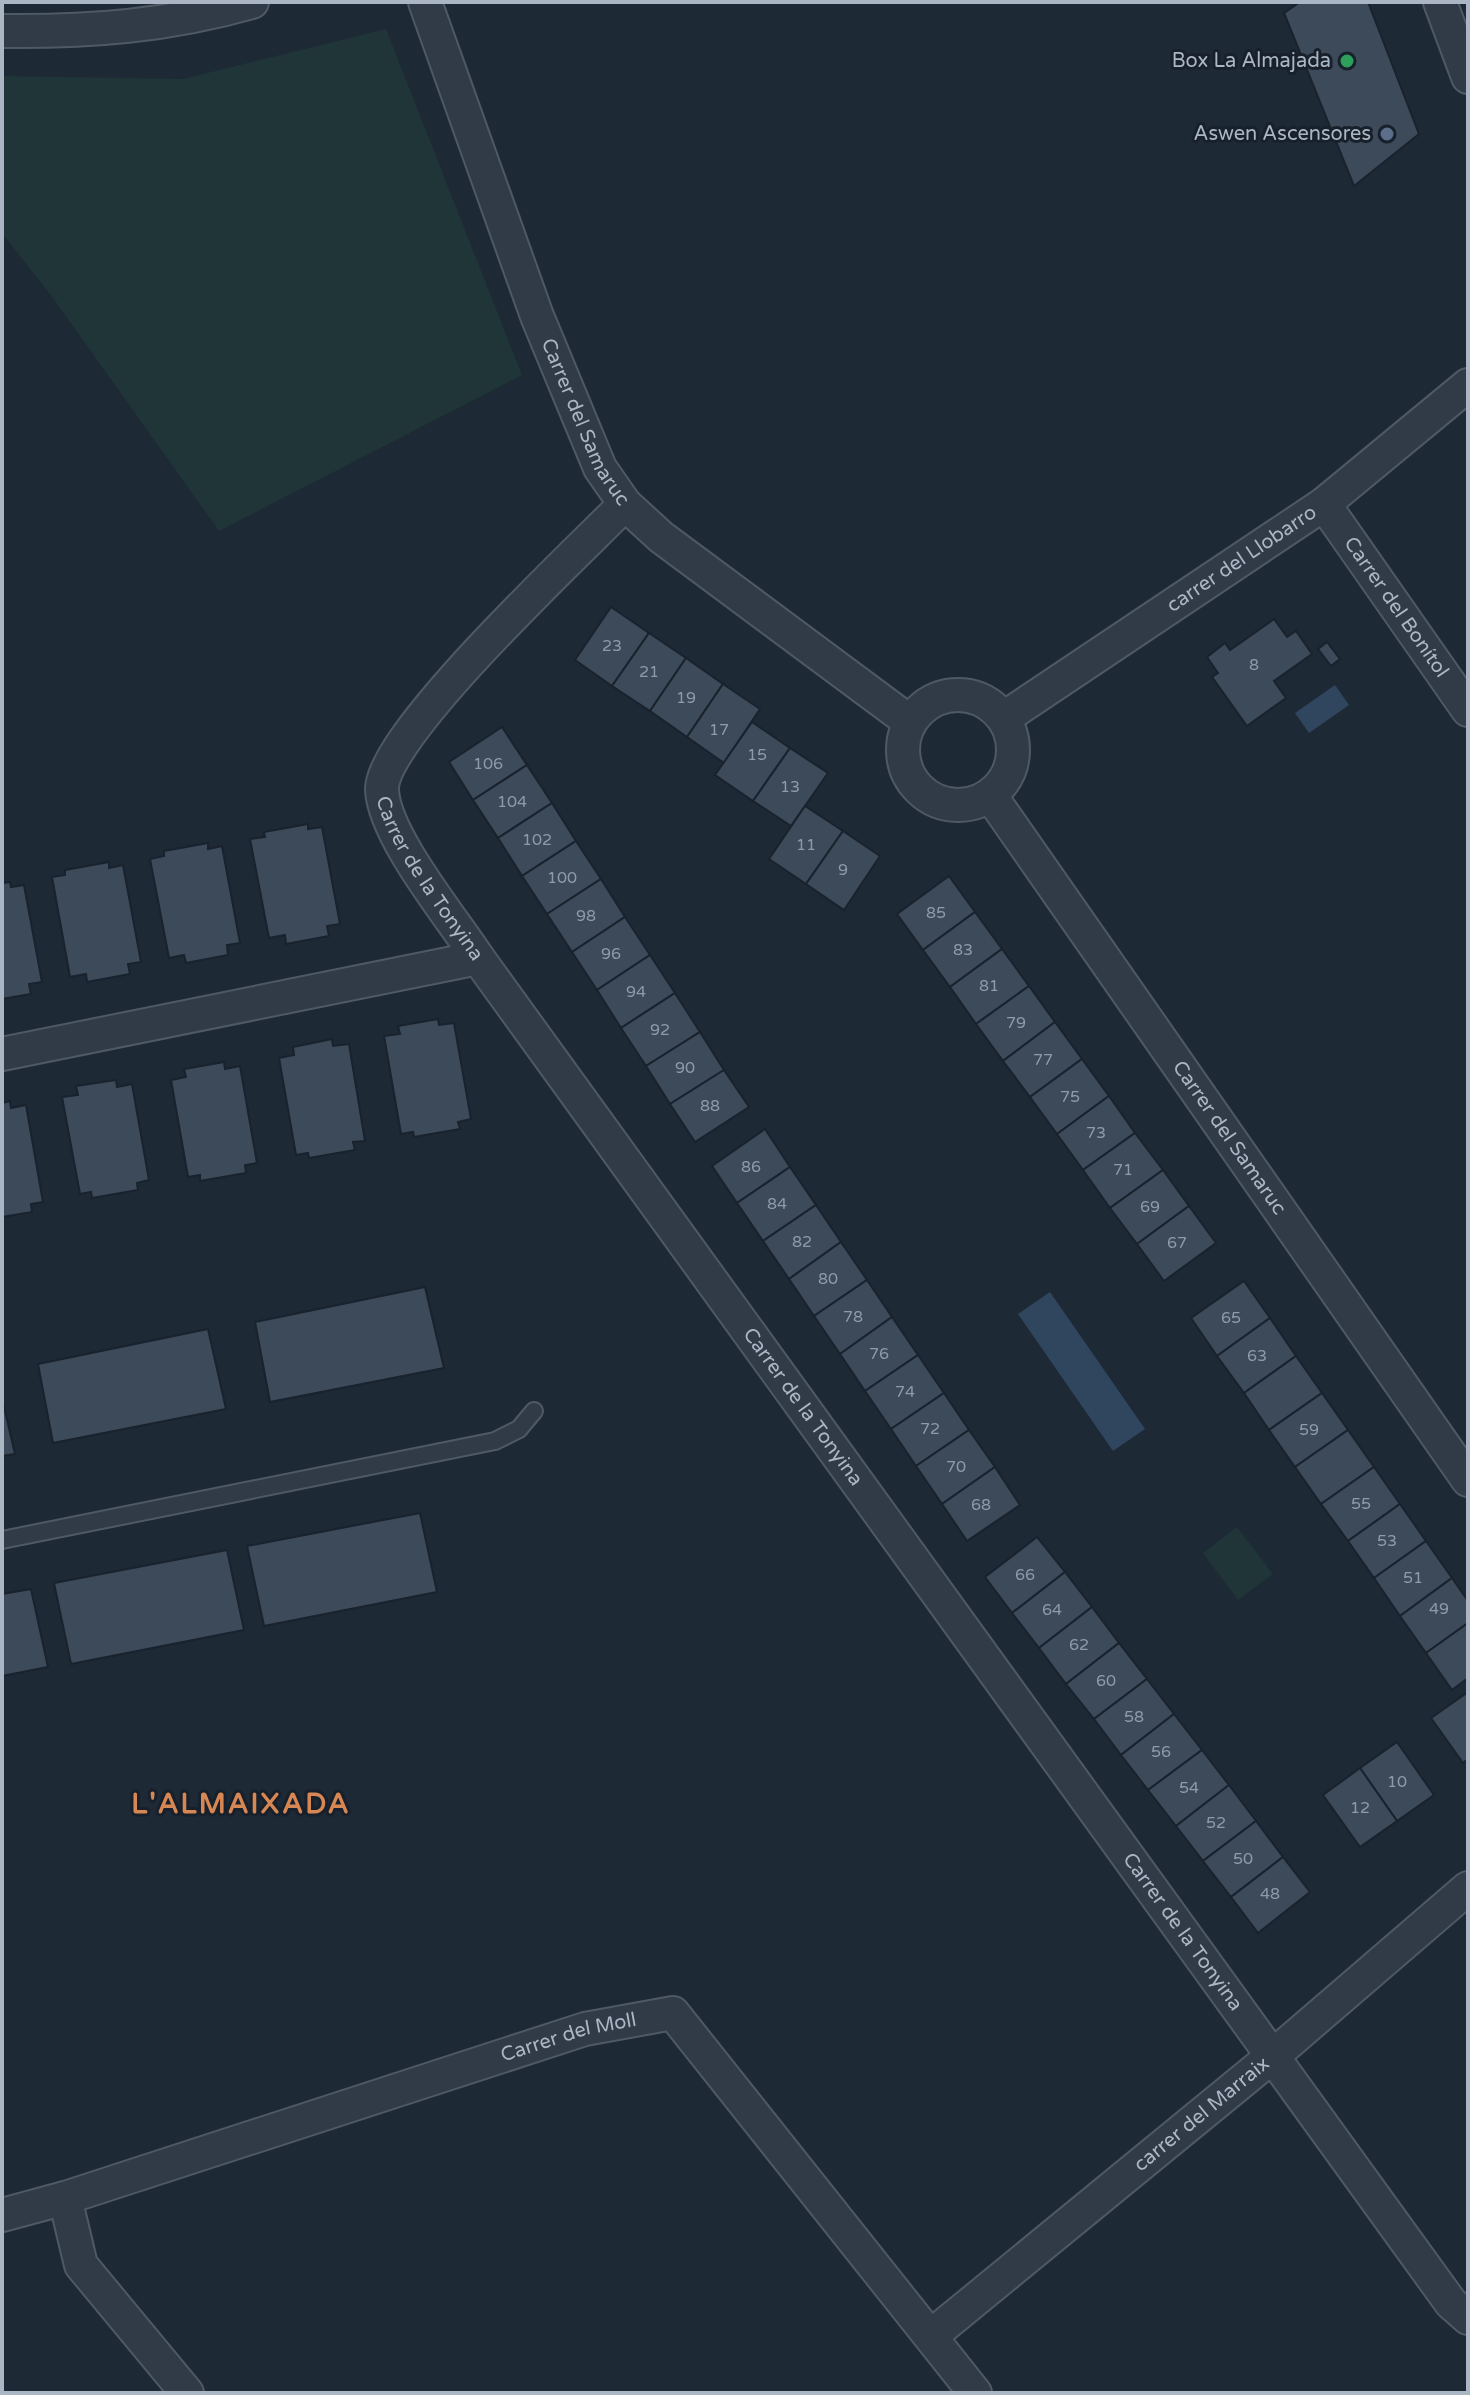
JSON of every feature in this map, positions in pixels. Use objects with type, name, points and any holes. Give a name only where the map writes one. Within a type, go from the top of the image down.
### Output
[{"type":"street","points":[[2,31],[78,32],[152,25],[252,2]]},
{"type":"street","name":"Carrer del Samaruc","points":[[425,2],[537,316],[600,468],[625,504],[661,537],[910,722]]},
{"type":"street","points":[[1440,2],[1468,77]]},
{"type":"street","name":"carrer del Llobarro","points":[[1004,718],[1324,504],[1468,385]]},
{"type":"street","name":"Carrer de la Tonyina","points":[[625,504],[501,629],[392,757],[382,789],[397,836],[478,958],[1451,2303],[1468,2318]]},
{"type":"street","name":"Carrer del Bonítol","points":[[1324,504],[1468,710]]},
{"type":"street","points":[[957,694],[975,697],[991,705],[1004,718],[1014,751],[1011,768],[990,795],[973,803],[954,805],[920,791],[909,776],[903,757],[904,739],[910,722],[922,707],[938,698],[957,694]]},
{"type":"street","name":"Carrer del Samaruc","points":[[990,795],[1468,1480]]},
{"type":"street","points":[[2,1054],[478,958]]},
{"type":"street","name":"carrer del Marraix","points":[[931,2336],[1274,2055],[1468,1888]]},
{"type":"street","name":"Carrer del Moll","points":[[2,2215],[65,2198],[585,2029],[673,2013],[975,2393]]},
{"type":"street","points":[[65,2198],[81,2265],[187,2393]]},
{"type":"lane","points":[[2,1540],[495,1441],[519,1429],[534,1411]]},
{"type":"green space","points":[[386,29],[522,375],[219,531],[53,298],[2,233],[2,76],[183,79]]},
{"type":"green space","points":[[1237,1527],[1273,1574],[1238,1600],[1203,1553]]},
{"type":"water","points":[[1335,685],[1349,705],[1309,733],[1295,713]]},
{"type":"water","points":[[1050,1292],[1145,1429],[1113,1451],[1018,1314]]},
{"type":"building","points":[[1300,2],[1368,2],[1419,134],[1354,186],[1284,13]]},
{"type":"building","points":[[611,607],[649,633],[612,686],[575,660]]},
{"type":"building","points":[[1274,619],[1287,637],[1296,631],[1312,654],[1274,681],[1286,698],[1247,726],[1212,677],[1218,673],[1207,657],[1225,643],[1230,650]]},
{"type":"building","points":[[649,633],[686,658],[650,711],[612,686]]},
{"type":"building","points":[[1327,642],[1340,659],[1331,666],[1318,649]]},
{"type":"building","points":[[686,658],[723,684],[687,737],[650,711]]},
{"type":"building","points":[[723,684],[760,709],[724,763],[687,737]]},
{"type":"building","points":[[752,722],[790,748],[753,801],[715,775]]},
{"type":"building","points":[[502,727],[527,765],[473,800],[449,762]]},
{"type":"building","points":[[790,748],[828,773],[791,826],[753,801]]},
{"type":"building","points":[[527,765],[552,803],[498,838],[473,800]]},
{"type":"building","points":[[552,803],[576,841],[522,876],[498,838]]},
{"type":"building","points":[[805,806],[843,831],[806,884],[769,859]]},
{"type":"building","points":[[308,824],[308,829],[322,827],[340,924],[327,926],[329,936],[286,944],[285,935],[269,938],[250,839],[265,837],[264,832]]},
{"type":"building","points":[[843,831],[880,856],[844,910],[806,884]]},
{"type":"building","points":[[576,841],[601,879],[547,914],[522,876]]},
{"type":"building","points":[[208,843],[208,849],[222,846],[240,943],[227,945],[228,955],[186,963],[184,955],[169,958],[150,859],[164,856],[164,851]]},
{"type":"building","points":[[109,862],[109,868],[123,865],[141,962],[128,964],[130,974],[87,982],[86,974],[70,977],[52,877],[65,875],[65,870]]},
{"type":"building","points":[[949,876],[975,912],[923,950],[897,914]]},
{"type":"building","points":[[601,879],[625,917],[572,952],[547,914]]},
{"type":"building","points":[[10,882],[11,887],[24,885],[42,982],[29,984],[31,994],[2,999],[2,883]]},
{"type":"building","points":[[975,912],[1002,949],[950,987],[923,950]]},
{"type":"building","points":[[625,917],[650,955],[597,990],[572,952]]},
{"type":"building","points":[[1002,949],[1029,986],[976,1024],[950,987]]},
{"type":"building","points":[[650,955],[675,993],[621,1028],[597,990]]},
{"type":"building","points":[[1029,986],[1055,1022],[1003,1061],[976,1024]]},
{"type":"building","points":[[675,993],[700,1032],[646,1066],[621,1028]]},
{"type":"building","points":[[438,1019],[439,1025],[454,1023],[471,1119],[458,1122],[460,1129],[414,1137],[413,1132],[401,1134],[384,1036],[400,1034],[398,1026]]},
{"type":"building","points":[[1055,1022],[1082,1059],[1030,1097],[1003,1061]]},
{"type":"building","points":[[700,1032],[724,1070],[670,1104],[646,1066]]},
{"type":"building","points":[[332,1039],[333,1046],[349,1044],[365,1141],[353,1142],[355,1150],[309,1158],[308,1153],[296,1155],[279,1058],[294,1055],[293,1047]]},
{"type":"building","points":[[1082,1059],[1109,1096],[1057,1134],[1030,1097]]},
{"type":"building","points":[[224,1062],[225,1069],[240,1066],[257,1163],[245,1165],[246,1173],[200,1181],[200,1175],[188,1177],[171,1080],[186,1077],[184,1069]]},
{"type":"building","points":[[724,1070],[749,1107],[695,1142],[670,1104]]},
{"type":"building","points":[[116,1080],[117,1087],[132,1084],[149,1180],[137,1183],[138,1190],[92,1198],[91,1192],[80,1194],[62,1097],[78,1095],[76,1086]]},
{"type":"building","points":[[1109,1096],[1135,1133],[1083,1170],[1057,1134]]},
{"type":"building","points":[[10,1101],[11,1108],[26,1105],[43,1202],[31,1204],[32,1212],[2,1217],[2,1103]]},
{"type":"building","points":[[765,1129],[790,1167],[737,1203],[712,1166]]},
{"type":"building","points":[[1135,1133],[1163,1170],[1110,1208],[1083,1170]]},
{"type":"building","points":[[790,1167],[816,1205],[763,1241],[737,1203]]},
{"type":"building","points":[[1163,1170],[1189,1206],[1137,1244],[1110,1208]]},
{"type":"building","points":[[816,1205],[841,1242],[789,1279],[763,1241]]},
{"type":"building","points":[[1189,1206],[1216,1243],[1164,1281],[1137,1244]]},
{"type":"building","points":[[841,1242],[867,1280],[814,1316],[789,1279]]},
{"type":"building","points":[[867,1280],[892,1317],[840,1354],[814,1316]]},
{"type":"building","points":[[1244,1281],[1270,1318],[1217,1356],[1191,1318]]},
{"type":"building","points":[[425,1287],[444,1368],[270,1402],[255,1322]]},
{"type":"building","points":[[892,1317],[918,1355],[865,1391],[840,1354]]},
{"type":"building","points":[[1270,1318],[1296,1356],[1244,1393],[1217,1356]]},
{"type":"building","points":[[208,1329],[226,1409],[53,1443],[38,1364]]},
{"type":"building","points":[[918,1355],[944,1393],[891,1429],[865,1391]]},
{"type":"building","points":[[1296,1356],[1322,1393],[1269,1430],[1244,1393]]},
{"type":"building","points":[[944,1393],[969,1430],[916,1466],[891,1429]]},
{"type":"building","points":[[1322,1393],[1348,1430],[1295,1467],[1269,1430]]},
{"type":"building","points":[[2,1398],[15,1454],[2,1456]]},
{"type":"building","points":[[969,1430],[995,1467],[942,1504],[916,1466]]},
{"type":"building","points":[[1348,1430],[1374,1467],[1321,1504],[1295,1467]]},
{"type":"building","points":[[995,1467],[1020,1505],[967,1541],[942,1504]]},
{"type":"building","points":[[1374,1467],[1400,1504],[1348,1541],[1321,1504]]},
{"type":"building","points":[[1400,1504],[1426,1541],[1374,1578],[1348,1541]]},
{"type":"building","points":[[420,1513],[437,1592],[264,1626],[247,1546]]},
{"type":"building","points":[[1037,1537],[1065,1572],[1012,1613],[985,1577]]},
{"type":"building","points":[[1426,1541],[1452,1578],[1400,1616],[1374,1578]]},
{"type":"building","points":[[227,1550],[244,1630],[71,1664],[54,1583]]},
{"type":"building","points":[[1065,1572],[1092,1607],[1039,1648],[1012,1613]]},
{"type":"building","points":[[1452,1578],[1468,1601],[1468,1623],[1426,1653],[1400,1616]]},
{"type":"building","points":[[31,1589],[48,1667],[2,1676],[2,1594]]},
{"type":"building","points":[[1092,1607],[1119,1643],[1066,1684],[1039,1648]]},
{"type":"building","points":[[1468,1623],[1468,1678],[1452,1690],[1426,1653]]},
{"type":"building","points":[[1119,1643],[1147,1679],[1094,1719],[1066,1684]]},
{"type":"building","points":[[1147,1679],[1174,1714],[1121,1755],[1094,1719]]},
{"type":"building","points":[[1468,1692],[1468,1759],[1463,1763],[1431,1718]]},
{"type":"building","points":[[1174,1714],[1202,1750],[1148,1790],[1121,1755]]},
{"type":"building","points":[[1397,1742],[1434,1795],[1397,1821],[1360,1768]]},
{"type":"building","points":[[1202,1750],[1229,1785],[1176,1826],[1148,1790]]},
{"type":"building","points":[[1360,1768],[1397,1821],[1360,1847],[1323,1795]]},
{"type":"building","points":[[1229,1785],[1256,1821],[1203,1861],[1176,1826]]},
{"type":"building","points":[[1256,1821],[1283,1857],[1231,1897],[1203,1861]]},
{"type":"building","points":[[1283,1857],[1310,1892],[1258,1933],[1231,1897]]},
{"type":"place","name":"Box La Almajada","points":[[1347,61]]},
{"type":"place","name":"Aswen Ascensores","points":[[1387,134]]},
{"type":"district","name":"L'ALMAIXADA","points":[[241,1804]]}]
